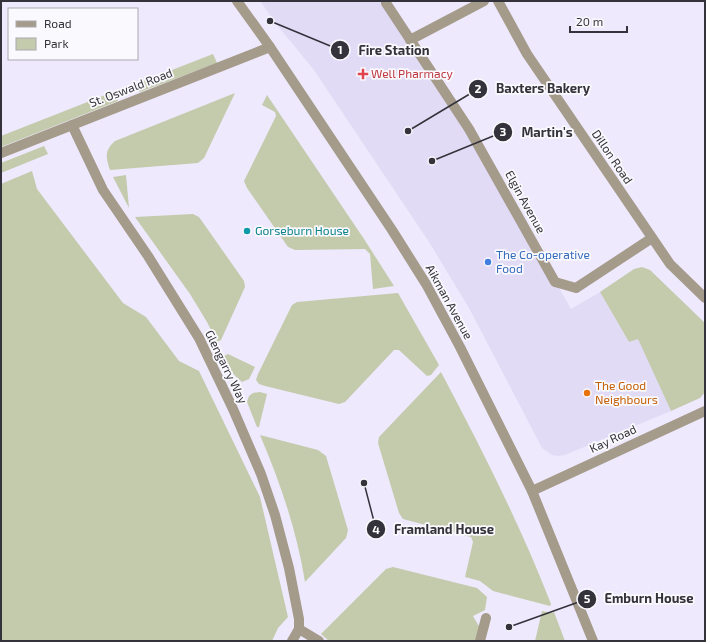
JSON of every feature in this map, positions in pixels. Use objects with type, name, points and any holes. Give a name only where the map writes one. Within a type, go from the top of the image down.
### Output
[{"type":"street","name":"Aikman Avenue","points":[[237,1],[270,47],[392,230],[426,284],[460,346],[532,491],[593,641]]},
{"type":"street","points":[[410,40],[484,1]]},
{"type":"street","name":"Dillon Road","points":[[498,1],[527,54],[670,264],[705,298]]},
{"type":"street","name":"Elgin Avenue","points":[[386,3],[469,129],[555,282],[576,288],[652,238]]},
{"type":"street","name":"St. Oswald Road","points":[[1,153],[270,47]]},
{"type":"street","name":"Glengarry Way","points":[[72,125],[104,190],[148,256],[199,338],[233,409],[261,474],[275,515],[290,568],[299,619],[299,629]]},
{"type":"street","name":"Kay Road","points":[[532,491],[705,411]]},
{"type":"street","points":[[480,641],[486,618]]},
{"type":"street","points":[[292,641],[299,629],[319,641]]},
{"type":"shaded area","points":[[260,1],[390,1],[469,129],[571,309],[600,292],[629,342],[638,338],[671,411],[565,455],[552,455],[542,448],[469,308],[429,242],[314,70],[277,25]]},
{"type":"green space","points":[[213,54],[217,63],[140,92],[131,86]]},
{"type":"green space","points":[[118,90],[118,101],[1,147],[1,136]]},
{"type":"green space","points":[[235,93],[204,158],[198,163],[110,170],[107,154],[109,148],[115,141]]},
{"type":"green space","points":[[267,95],[394,286],[373,289],[370,254],[365,249],[295,250],[288,247],[247,188],[244,181],[276,116],[275,112],[262,105]]},
{"type":"green space","points":[[44,146],[48,154],[1,173],[1,163]]},
{"type":"green space","points":[[32,171],[37,189],[123,303],[146,317],[179,361],[199,371],[260,497],[288,617],[278,628],[272,641],[1,641],[1,184]]},
{"type":"green space","points":[[126,175],[129,208],[113,177]]},
{"type":"green space","points":[[193,214],[199,217],[244,281],[245,287],[221,340],[217,342],[190,294],[135,217]]},
{"type":"green space","points":[[642,267],[650,270],[705,323],[705,392],[700,398],[671,411],[638,339],[629,342],[600,292],[634,269]]},
{"type":"green space","points":[[398,293],[439,365],[431,375],[427,376],[399,350],[394,350],[345,402],[339,404],[265,386],[259,384],[256,380],[292,305],[297,302]]},
{"type":"green space","points":[[228,354],[255,367],[249,379],[242,382],[233,374],[224,356]]},
{"type":"green space","points":[[441,372],[513,515],[539,574],[551,604],[550,606],[493,591],[480,581],[465,577],[473,542],[471,537],[403,519],[399,513],[378,443],[379,437]]},
{"type":"green space","points":[[260,392],[267,394],[259,427],[257,427],[247,402],[249,396],[253,393]]},
{"type":"green space","points":[[260,435],[318,450],[326,456],[348,530],[346,538],[305,582],[293,525]]},
{"type":"green space","points":[[393,567],[477,588],[487,597],[485,610],[473,616],[480,628],[476,641],[329,641],[321,634],[386,569]]},
{"type":"green space","points":[[542,611],[554,612],[565,641],[535,641]]},
{"type":"place","name":"Fire Station","points":[[270,21]]},
{"type":"place","name":"Well Pharmacy","points":[[363,74]]},
{"type":"place","name":"Baxters Bakery","points":[[408,131]]},
{"type":"place","name":"Martin's","points":[[432,161]]},
{"type":"place","name":"Gorseburn House","points":[[247,231]]},
{"type":"place","name":"The Co-operative Food","points":[[488,262]]},
{"type":"place","name":"The Good Neighbours","points":[[587,393]]},
{"type":"place","name":"Framland House","points":[[364,483]]},
{"type":"place","name":"Emburn House","points":[[509,627]]}]
